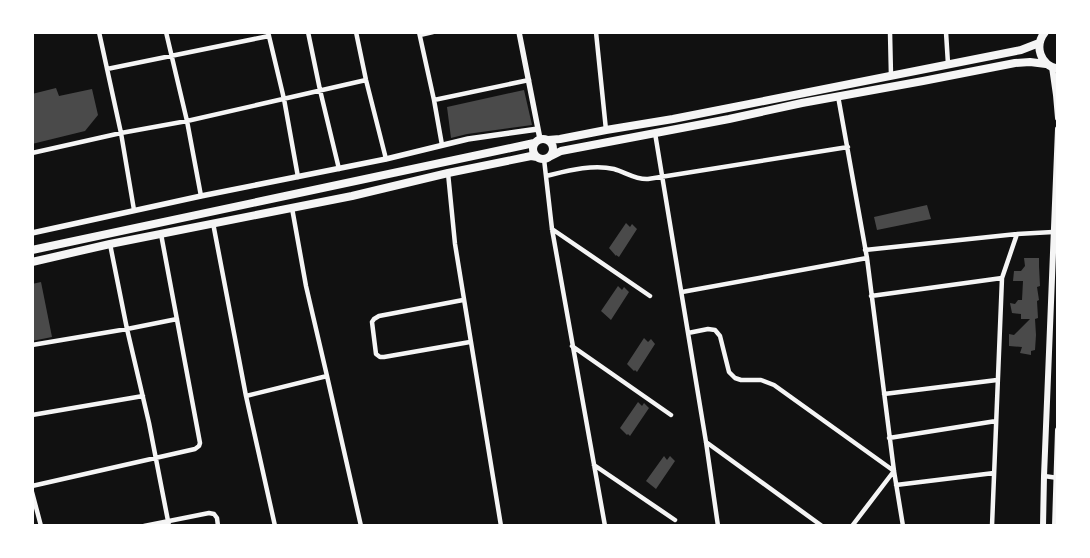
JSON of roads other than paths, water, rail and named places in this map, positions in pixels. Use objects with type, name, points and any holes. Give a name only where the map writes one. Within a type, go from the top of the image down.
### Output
[{"type":"highway","points":[[1045,32],[1039,43],[1039,50],[1041,58],[1052,67]]},
{"type":"highway","points":[[32,250],[541,141],[673,119],[1021,50],[1039,43]]},
{"type":"highway","points":[[32,262],[110,244],[352,196],[448,173],[531,156],[544,157],[561,151],[838,96],[1014,63],[1030,62],[1052,67]]},
{"type":"highway","points":[[541,141],[553,146],[553,149],[544,157]]},
{"type":"highway","points":[[541,141],[533,151],[544,157]]},
{"type":"main road","points":[[1052,67],[1058,118]]},
{"type":"main road","points":[[1044,526],[1044,476],[1058,129]]},
{"type":"main road","points":[[1055,526],[1058,430]]},
{"type":"street","points":[[99,32],[121,133],[134,210]]},
{"type":"street","points":[[166,32],[187,121],[201,196]]},
{"type":"street","points":[[308,32],[339,169]]},
{"type":"street","points":[[356,32],[386,159]]},
{"type":"street","points":[[433,32],[420,34],[442,145]]},
{"type":"street","points":[[519,32],[541,141]]},
{"type":"street","points":[[596,32],[606,130]]},
{"type":"street","points":[[890,32],[891,76]]},
{"type":"street","points":[[946,32],[948,64]]},
{"type":"street","points":[[107,69],[268,34],[284,99],[298,177]]},
{"type":"street","points":[[32,153],[121,133],[187,121],[366,80]]},
{"type":"street","points":[[434,100],[529,80]]},
{"type":"street","points":[[838,96],[867,258],[889,438],[903,526]]},
{"type":"street","points":[[32,233],[134,210],[386,159],[442,145],[538,128]]},
{"type":"street","points":[[655,133],[718,526]]},
{"type":"street","points":[[546,176],[596,168],[612,169],[632,175],[638,179],[662,178],[848,148]]},
{"type":"street","points":[[544,157],[552,229],[605,526]]},
{"type":"street","points":[[448,173],[463,300],[501,526]]},
{"type":"street","points":[[292,208],[306,286],[360,526]]},
{"type":"street","points":[[213,223],[246,396],[275,526]]},
{"type":"street","points":[[552,229],[650,296]]},
{"type":"street","points":[[865,250],[1053,232]]},
{"type":"street","points":[[32,486],[195,449],[200,446],[161,234]]},
{"type":"street","points":[[992,526],[1002,278],[1017,234]]},
{"type":"street","points":[[110,244],[169,523]]},
{"type":"street","points":[[682,292],[867,258]]},
{"type":"street","points":[[872,296],[1002,278]]},
{"type":"street","points":[[463,300],[378,316],[372,322],[376,354],[384,357],[470,342]]},
{"type":"street","points":[[32,345],[177,319]]},
{"type":"street","points":[[688,333],[708,329],[715,330],[720,336],[729,372],[735,378],[741,380],[761,380],[774,385],[894,471]]},
{"type":"street","points":[[572,346],[671,415]]},
{"type":"street","points":[[246,396],[327,376]]},
{"type":"street","points":[[884,394],[998,380]]},
{"type":"street","points":[[32,416],[143,396]]},
{"type":"street","points":[[889,438],[996,421]]},
{"type":"street","points":[[706,442],[822,526]]},
{"type":"street","points":[[594,465],[675,520]]},
{"type":"street","points":[[852,526],[894,471]]},
{"type":"street","points":[[896,486],[994,473]]},
{"type":"street","points":[[1044,476],[1057,478]]},
{"type":"street","points":[[32,492],[41,526]]},
{"type":"street","points":[[144,526],[169,523],[209,513],[214,514],[217,518],[218,526]]}]
